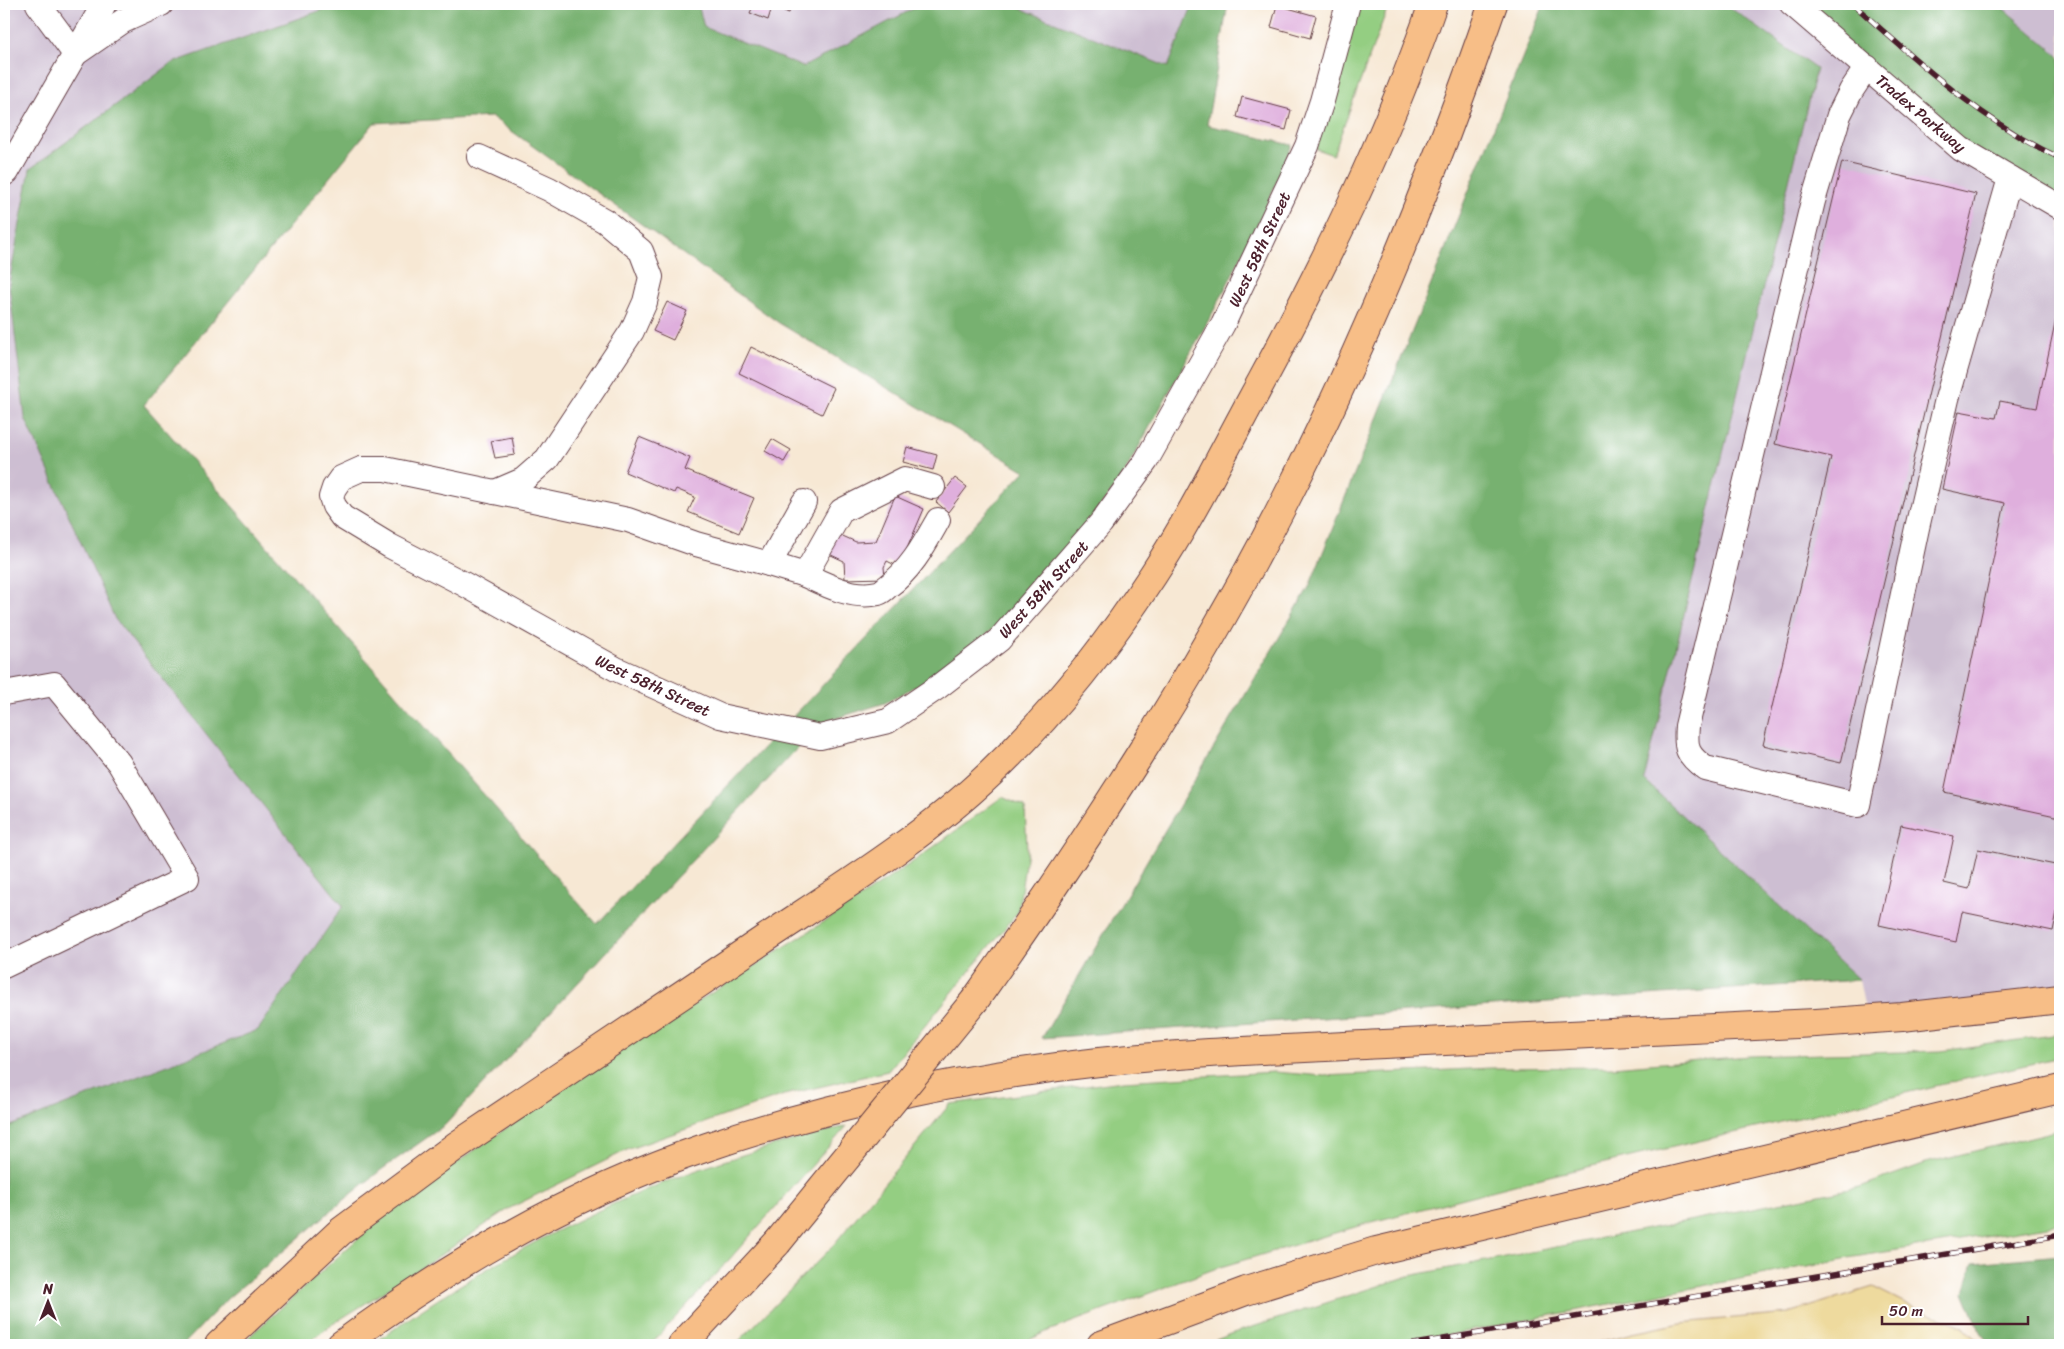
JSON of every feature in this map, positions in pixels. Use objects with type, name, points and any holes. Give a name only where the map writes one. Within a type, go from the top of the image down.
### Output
[{"type":"highway","points":[[219,1345],[340,1232],[398,1188],[464,1141],[891,855],[988,776],[1036,729],[1116,629],[1183,526],[1292,325],[1339,228],[1387,124],[1433,4]]},
{"type":"highway","points":[[682,1345],[777,1243],[975,1000],[1057,883],[1143,752],[1210,638],[1282,506],[1328,413],[1413,222],[1459,103],[1493,4]]},
{"type":"highway","points":[[341,1345],[436,1279],[493,1245],[567,1206],[632,1177],[705,1148],[772,1127],[863,1103],[974,1080],[1034,1070],[1159,1057],[1833,1022],[1902,1017],[2060,999]]},
{"type":"highway","points":[[1100,1345],[1246,1291],[1376,1251],[2060,1089]]},
{"type":"street","points":[[38,4],[74,54]]},
{"type":"street","points":[[5,179],[104,4]]},
{"type":"street","points":[[74,54],[123,21],[161,4]]},
{"type":"street","name":"West 58th Street","points":[[938,520],[917,557],[900,578],[879,593],[858,594],[829,586],[805,575],[696,544],[628,520],[453,485],[385,469],[361,468],[341,478],[334,488],[331,497],[334,506],[342,517],[390,546],[462,583],[616,669],[720,716],[820,737],[888,721],[938,687],[999,640],[1101,523],[1146,461],[1223,324],[1307,146],[1322,101],[1348,4]]},
{"type":"street","name":"Tradex Parkway","points":[[1792,4],[1961,149],[2060,207]]},
{"type":"street","points":[[1867,67],[1851,91],[1839,115],[1812,201],[1687,726],[1686,742],[1691,757],[1705,768],[1858,805],[1917,528],[1947,399],[2010,178]]},
{"type":"street","points":[[479,157],[549,189],[605,221],[641,251],[651,277],[645,302],[632,330],[547,459],[523,480],[495,492]]},
{"type":"street","points":[[805,575],[841,511],[905,479],[933,487]]},
{"type":"street","points":[[769,564],[804,502]]},
{"type":"street","points":[[4,693],[54,684],[119,764],[187,878],[4,966]]},
{"type":"shaded area","points":[[4,4],[339,4],[172,63],[115,619],[343,906],[258,1030],[8,1127],[4,1126]]},
{"type":"shaded area","points":[[698,4],[922,4],[803,67],[704,27]]},
{"type":"shaded area","points":[[1009,4],[1193,4],[1168,67]]},
{"type":"shaded area","points":[[1725,4],[2060,4],[2060,999],[1867,1019],[1859,980],[1644,780],[1816,69]]},
{"type":"green space","points":[[339,4],[698,4],[704,27],[803,67],[922,4],[1009,4],[1168,67],[1193,4],[1228,4],[1207,125],[1292,145],[1267,205],[1218,303],[1120,481],[1076,538],[1006,616],[971,650],[925,681],[885,703],[821,723],[445,1125],[381,1170],[326,1215],[228,1298],[183,1345],[4,1345],[4,1126],[8,1127],[258,1030],[343,906],[115,619],[25,418],[9,284],[30,169],[172,63]],"holes":[[[492,117],[779,323],[1025,471],[597,924],[144,405],[374,123]]]},
{"type":"green space","points":[[1356,4],[1389,4],[1333,155],[1316,149]]},
{"type":"green space","points":[[1544,4],[1725,4],[1816,69],[1644,780],[1859,980],[1042,1038],[1309,587]]},
{"type":"green space","points":[[1811,4],[1998,4],[2060,57],[2060,207],[1961,149],[1807,15]]},
{"type":"green space","points":[[1002,797],[1025,807],[1027,851],[1018,912],[888,1071],[784,1095],[629,1149],[510,1208],[420,1269],[328,1327],[306,1345],[240,1345],[392,1208],[585,1073],[830,918],[917,859]]},
{"type":"green space","points":[[2060,1034],[2060,1057],[1549,1176],[1372,1222],[1217,1268],[1048,1331],[1018,1345],[735,1345],[830,1249],[950,1104],[1123,1081],[1274,1072],[1324,1076],[1491,1068],[1612,1067],[1749,1056],[1941,1051]]},
{"type":"green space","points":[[847,1126],[727,1262],[650,1345],[372,1345],[471,1279],[540,1239],[576,1221],[672,1179],[771,1146]]},
{"type":"green space","points":[[2060,1130],[2060,1224],[1854,1257],[1397,1345],[1204,1345],[1231,1334],[1409,1276],[1860,1187],[1926,1163]]},
{"type":"green space","points":[[2060,1255],[2060,1345],[1991,1345],[1980,1331],[1964,1292],[1973,1263]]},
{"type":"sand","points":[[1873,1287],[1919,1310],[1963,1326],[1981,1343],[1979,1345],[1588,1345],[1681,1323],[1788,1313]]},
{"type":"building","points":[[754,4],[792,4],[789,13],[772,7],[768,20],[750,13]]},
{"type":"building","points":[[1277,5],[1316,16],[1310,38],[1271,27]]},
{"type":"building","points":[[1242,97],[1291,110],[1286,130],[1237,117]]},
{"type":"building","points":[[1842,162],[1976,194],[1841,763],[1763,745],[1831,457],[1775,444]]},
{"type":"building","points":[[667,302],[687,311],[673,340],[653,331]]},
{"type":"building","points":[[2059,304],[2060,817],[1944,792],[2005,503],[1942,489],[1959,411],[1996,418],[2000,401],[2037,408]]},
{"type":"building","points":[[751,347],[834,388],[822,414],[739,373]]},
{"type":"building","points":[[512,437],[515,455],[495,458],[491,441]]},
{"type":"building","points":[[639,437],[690,458],[685,470],[754,498],[739,533],[688,512],[695,497],[676,489],[674,493],[625,472]]},
{"type":"building","points":[[772,439],[791,450],[784,462],[765,451]]},
{"type":"building","points":[[907,447],[937,455],[933,470],[903,462]]},
{"type":"building","points":[[955,478],[967,487],[948,512],[936,502]]},
{"type":"building","points":[[895,496],[924,509],[899,567],[887,561],[884,567],[885,578],[845,579],[844,561],[829,554],[836,533],[856,542],[876,541]]},
{"type":"building","points":[[1901,825],[1954,836],[1944,883],[1969,889],[1978,849],[2060,866],[2060,898],[2053,931],[1962,912],[1956,942],[1879,925]]},
{"type":"railway","points":[[1853,4],[1951,89],[2004,127],[2060,158]]},
{"type":"railway","points":[[1408,1345],[2060,1235]]}]
